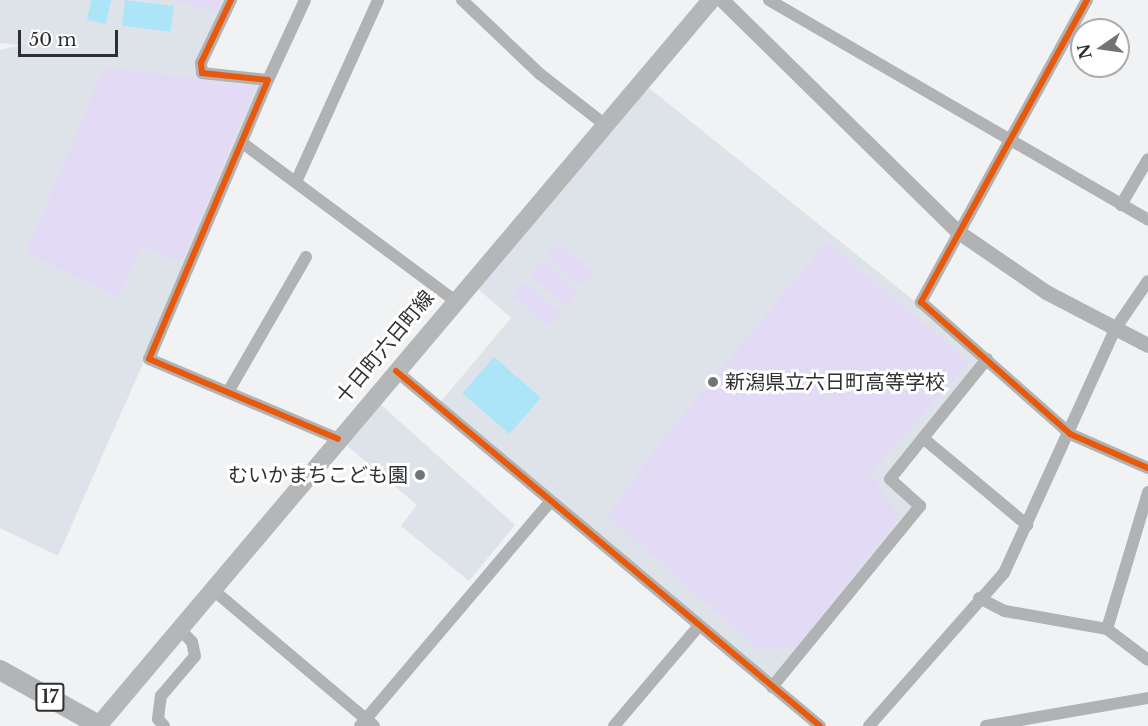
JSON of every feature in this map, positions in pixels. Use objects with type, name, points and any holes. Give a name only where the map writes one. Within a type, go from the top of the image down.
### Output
[{"type":"highway","name":"17","points":[[0,670],[99,726]]},
{"type":"main road","name":"十日町六日町線","points":[[99,726],[603,123],[711,0]]},
{"type":"street","points":[[231,0],[201,63],[201,73],[268,81]]},
{"type":"street","points":[[304,0],[268,81],[244,144],[149,359],[338,439]]},
{"type":"street","points":[[296,182],[378,0]]},
{"type":"street","points":[[462,0],[540,74],[603,123]]},
{"type":"street","points":[[722,0],[957,231],[1046,292],[1148,345]]},
{"type":"street","points":[[769,0],[1008,142],[1148,219]]},
{"type":"street","points":[[1087,0],[957,231],[921,302],[987,358],[1070,434],[1148,468]]},
{"type":"street","points":[[244,144],[454,300]]},
{"type":"street","points":[[1121,205],[1148,159]]},
{"type":"street","points":[[228,392],[306,257]]},
{"type":"street","points":[[869,726],[1004,573],[1070,434],[1115,329],[1148,281]]},
{"type":"street","points":[[772,687],[920,506],[890,479],[987,358]]},
{"type":"street","points":[[396,371],[698,627],[820,726]]},
{"type":"street","points":[[923,438],[1027,525]]},
{"type":"street","points":[[1107,629],[1148,492]]},
{"type":"street","points":[[212,589],[366,724],[550,502]]},
{"type":"street","points":[[980,598],[1005,611],[1107,629],[1148,660]]},
{"type":"street","points":[[614,726],[698,627]]},
{"type":"street","points":[[164,726],[158,719],[161,696],[195,656],[192,642],[179,628]]},
{"type":"street","points":[[986,726],[1148,698]]},
{"type":"shaded area","points":[[0,0],[231,0],[201,73],[268,80],[58,556],[0,528],[0,50],[22,45],[0,43]]},
{"type":"shaded area","points":[[170,0],[222,0],[217,12]]},
{"type":"shaded area","points":[[104,67],[256,86],[181,262],[142,247],[118,298],[26,253]]},
{"type":"shaded area","name":"新潟県立六日町高等学校","points":[[640,81],[987,359],[890,478],[920,506],[772,687],[438,405],[511,318],[469,281]]},
{"type":"shaded area","points":[[827,241],[969,362],[871,474],[899,516],[797,647],[760,650],[607,517],[661,441]]},
{"type":"shaded area","points":[[558,242],[594,272],[582,287],[546,257]]},
{"type":"shaded area","points":[[541,261],[578,291],[566,306],[529,276]]},
{"type":"shaded area","points":[[524,282],[561,312],[549,327],[512,297]]},
{"type":"shaded area","name":"むいかまちこども園","points":[[379,403],[515,525],[469,581],[401,526],[417,505],[345,444]]},
{"type":"water","points":[[91,0],[111,0],[106,24],[87,20]]},
{"type":"water","points":[[125,0],[174,6],[170,32],[122,26]]},
{"type":"water","points":[[494,357],[541,398],[509,434],[463,393]]},
{"type":"cycle path","points":[[231,0],[201,63],[202,73],[268,80],[149,359],[338,439]]},
{"type":"cycle path","points":[[1087,0],[921,302],[1070,434],[1148,468]]},
{"type":"cycle path","points":[[396,371],[820,726]]},
{"type":"place","name":"新潟県立六日町高等学校","points":[[713,382]]},
{"type":"place","name":"むいかまちこども園","points":[[420,475]]}]
